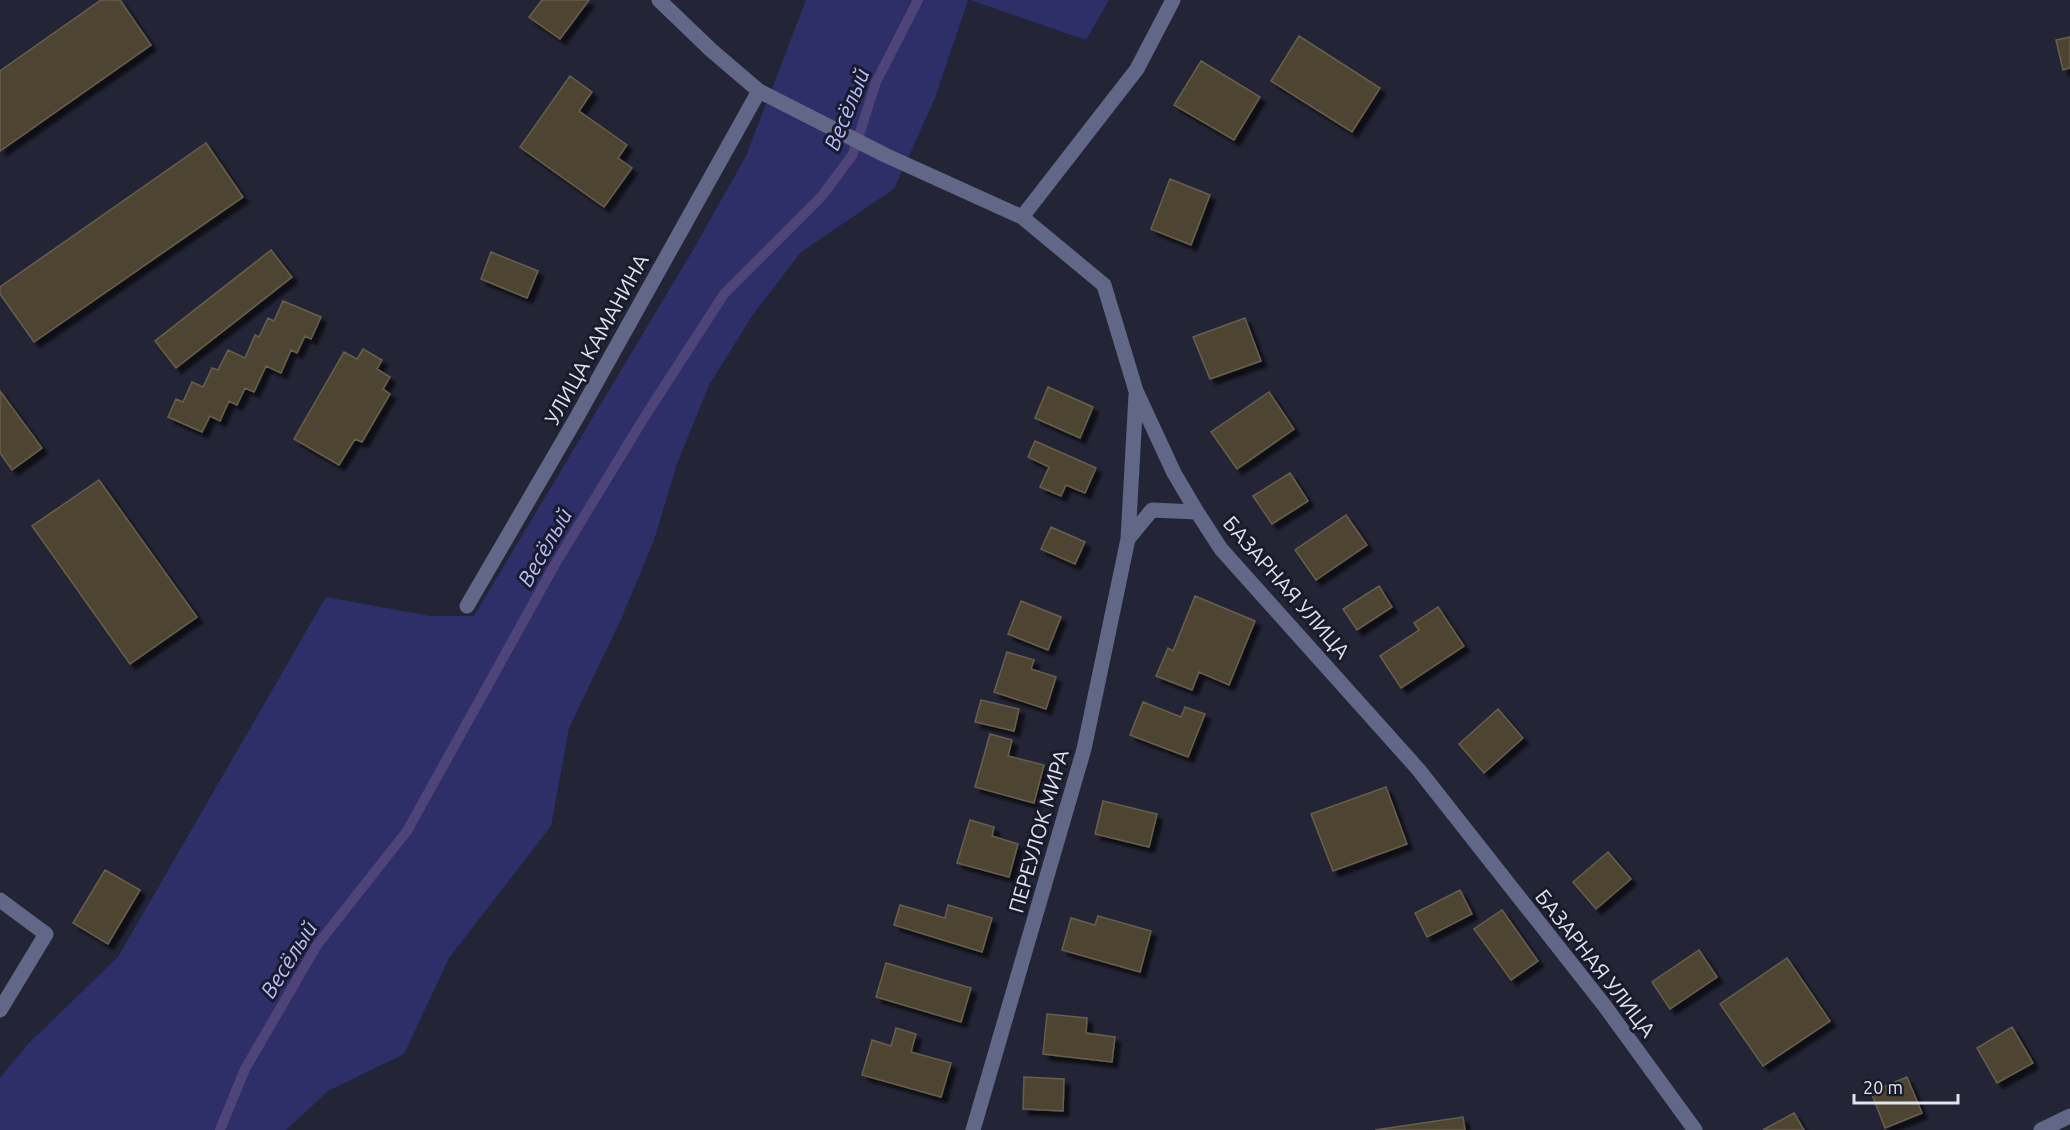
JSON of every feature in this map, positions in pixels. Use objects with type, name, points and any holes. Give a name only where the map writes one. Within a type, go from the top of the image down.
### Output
[{"type":"street","name":"БАЗАРНАЯ УЛИЦА","points":[[659,0],[711,50],[759,91],[885,155],[1022,217],[1104,285],[1136,391],[1174,473],[1221,549],[1418,769],[1604,1005],[1695,1130]]},
{"type":"street","points":[[1022,217],[1137,69],[1173,0]]},
{"type":"street","name":"УЛИЦА КАМАНИНА","points":[[467,606],[577,417],[759,91]]},
{"type":"street","name":"ПЕРЕУЛОК МИРА","points":[[973,1130],[1084,749],[1128,539],[1136,391]]},
{"type":"street","name":"ПЕРЕУЛОК МИРА","points":[[1128,539],[1152,510],[1197,512]]},
{"type":"street","points":[[0,900],[46,934],[0,1010]]},
{"type":"street","points":[[2041,1130],[2070,1116]]},
{"type":"shaded area","points":[[806,0],[968,0],[935,98],[894,189],[801,252],[752,316],[709,385],[677,464],[654,540],[622,617],[569,728],[551,826],[449,958],[404,1054],[328,1091],[286,1130],[0,1130],[0,1078],[27,1045],[118,957],[326,597],[430,616],[474,616],[693,250],[746,156]]},
{"type":"shaded area","points":[[970,0],[1109,0],[1086,40]]},
{"type":"building","points":[[101,0],[120,0],[151,45],[0,151],[0,71]]},
{"type":"building","points":[[542,0],[589,0],[560,39],[529,17]]},
{"type":"building","points":[[1299,36],[1380,88],[1352,132],[1271,81]]},
{"type":"building","points":[[2070,37],[2070,68],[2063,70],[2056,40]]},
{"type":"building","points":[[1201,61],[1260,97],[1234,140],[1174,105]]},
{"type":"building","points":[[570,76],[592,92],[579,111],[627,145],[618,158],[632,168],[604,207],[520,147]]},
{"type":"building","points":[[206,143],[243,197],[34,342],[0,294],[0,287]]},
{"type":"building","points":[[1170,179],[1210,195],[1191,245],[1151,229]]},
{"type":"building","points":[[271,250],[292,277],[176,368],[155,341]]},
{"type":"building","points":[[491,252],[538,271],[527,298],[481,279]]},
{"type":"building","points":[[283,301],[321,317],[311,339],[305,336],[297,353],[291,350],[281,373],[266,366],[254,392],[245,388],[237,405],[229,401],[220,421],[210,416],[202,432],[168,417],[176,399],[183,402],[192,382],[203,387],[212,368],[218,370],[228,350],[245,358],[255,335],[259,337],[268,318],[274,321]]},
{"type":"building","points":[[1245,318],[1261,361],[1210,379],[1193,337]]},
{"type":"building","points":[[363,349],[382,360],[377,369],[390,377],[383,389],[390,394],[362,442],[355,439],[339,465],[294,439],[344,352],[357,359]]},
{"type":"building","points":[[1048,387],[1093,407],[1080,438],[1035,418]]},
{"type":"building","points":[[0,391],[42,448],[12,470],[0,453]]},
{"type":"building","points":[[1269,392],[1294,429],[1237,469],[1211,432]]},
{"type":"building","points":[[1035,441],[1096,468],[1085,493],[1066,485],[1061,496],[1040,487],[1049,467],[1028,457]]},
{"type":"building","points":[[1290,473],[1308,501],[1272,524],[1253,496]]},
{"type":"building","points":[[99,480],[197,617],[130,664],[32,526]]},
{"type":"building","points":[[1346,515],[1367,545],[1316,580],[1295,550]]},
{"type":"building","points":[[1051,527],[1085,542],[1075,564],[1041,549]]},
{"type":"building","points":[[1379,586],[1392,607],[1357,630],[1343,609]]},
{"type":"building","points":[[1195,596],[1255,621],[1229,685],[1199,672],[1192,690],[1156,676],[1168,648],[1173,651]]},
{"type":"building","points":[[1021,601],[1061,617],[1048,650],[1008,634]]},
{"type":"building","points":[[1438,607],[1464,646],[1401,688],[1380,656],[1419,630],[1414,623]]},
{"type":"building","points":[[1007,652],[1034,660],[1031,669],[1056,677],[1046,709],[994,692]]},
{"type":"building","points":[[981,700],[1019,709],[1014,731],[975,722]]},
{"type":"building","points":[[1143,702],[1181,717],[1185,707],[1205,714],[1188,757],[1130,735]]},
{"type":"building","points":[[1498,709],[1523,738],[1484,773],[1459,744]]},
{"type":"building","points":[[990,734],[1012,740],[1008,756],[1044,765],[1034,803],[975,787]]},
{"type":"building","points":[[1386,787],[1407,844],[1333,871],[1311,814]]},
{"type":"building","points":[[1103,801],[1157,814],[1149,847],[1095,834]]},
{"type":"building","points":[[970,820],[994,827],[992,836],[1018,844],[1009,877],[957,863]]},
{"type":"building","points":[[1608,852],[1631,879],[1596,909],[1573,882]]},
{"type":"building","points":[[105,870],[140,890],[108,944],[73,923]]},
{"type":"building","points":[[1460,890],[1472,914],[1427,937],[1415,913]]},
{"type":"building","points":[[900,905],[945,918],[948,905],[992,918],[982,952],[894,925]]},
{"type":"building","points":[[1502,910],[1538,961],[1511,980],[1474,929]]},
{"type":"building","points":[[1098,916],[1151,931],[1140,972],[1062,950],[1071,918],[1095,925]]},
{"type":"building","points":[[1699,950],[1717,977],[1670,1009],[1652,982]]},
{"type":"building","points":[[1787,958],[1830,1021],[1763,1066],[1720,1004]]},
{"type":"building","points":[[886,963],[971,988],[961,1022],[876,997]]},
{"type":"building","points":[[1047,1014],[1087,1018],[1086,1033],[1115,1037],[1112,1062],[1043,1054]]},
{"type":"building","points":[[2012,1027],[2033,1063],[1997,1083],[1977,1048]]},
{"type":"building","points":[[896,1028],[916,1034],[911,1052],[951,1063],[941,1097],[862,1075],[872,1040],[891,1046]]},
{"type":"building","points":[[1024,1077],[1064,1079],[1063,1111],[1023,1109]]},
{"type":"building","points":[[1907,1077],[1922,1113],[1885,1128],[1871,1092]]},
{"type":"building","points":[[1794,1113],[1804,1130],[1763,1130]]},
{"type":"building","points":[[1463,1117],[1465,1130],[1375,1130]]},
{"type":"waterway","name":"Весёлый","points":[[220,1130],[245,1069],[317,945],[407,831],[554,566],[642,421],[724,294],[822,196],[853,154],[876,82],[918,0]]}]
